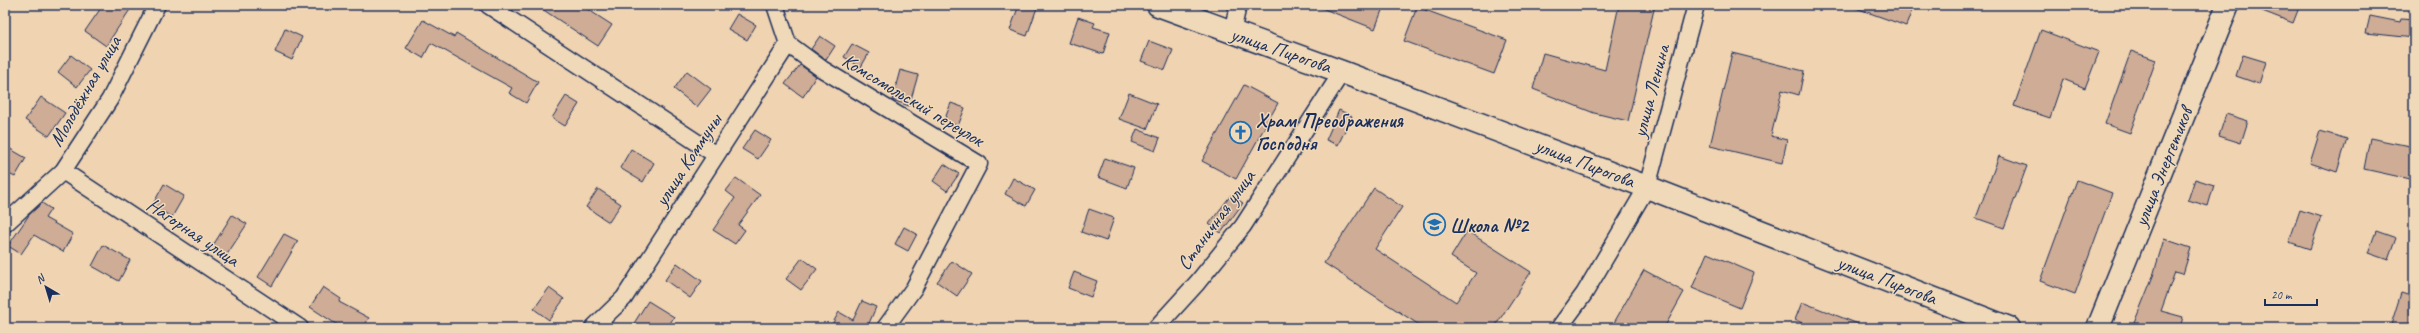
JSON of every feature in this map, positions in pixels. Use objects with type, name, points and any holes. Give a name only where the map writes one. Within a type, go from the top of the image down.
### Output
[{"type":"street","name":"Молодёжная улица","points":[[5,224],[63,171],[110,99],[157,5]]},
{"type":"street","points":[[488,5],[716,155]]},
{"type":"street","points":[[775,5],[788,44]]},
{"type":"street","name":"улица Пирогова","points":[[1158,5],[1342,72],[1647,187],[2009,328]]},
{"type":"street","points":[[1232,33],[1238,5]]},
{"type":"street","name":"улица Ленина","points":[[1559,328],[1584,294],[1647,187],[1696,5]]},
{"type":"street","name":"улица Энергетиков","points":[[2098,328],[2228,5]]},
{"type":"street","name":"улица Коммуны","points":[[593,328],[624,298],[788,44]]},
{"type":"street","name":"Комсомольский переулок","points":[[788,44],[822,69],[979,164],[914,288],[885,328]]},
{"type":"street","name":"Станичная улица","points":[[1156,328],[1197,283],[1243,226],[1342,72]]},
{"type":"street","name":"Нагорная улица","points":[[63,171],[300,328]]},
{"type":"building","points":[[103,5],[133,5],[106,46],[85,31]]},
{"type":"building","points":[[536,5],[581,5],[612,25],[598,46]]},
{"type":"building","points":[[1019,5],[1038,5],[1027,36],[1010,30]]},
{"type":"building","points":[[1314,5],[1384,5],[1375,29]]},
{"type":"building","points":[[1619,5],[1655,5],[1628,121],[1594,113],[1533,89],[1543,53],[1605,70]]},
{"type":"building","points":[[1853,5],[1914,5],[1906,26],[1853,7]]},
{"type":"building","points":[[2247,5],[2300,5],[2293,23]]},
{"type":"building","points":[[1417,7],[1507,40],[1494,74],[1404,41]]},
{"type":"building","points":[[737,14],[756,25],[747,40],[728,29]]},
{"type":"building","points":[[2370,16],[2400,22],[2401,19],[2414,20],[2414,38],[2366,33]]},
{"type":"building","points":[[1078,17],[1095,23],[1093,27],[1110,32],[1103,54],[1069,43]]},
{"type":"building","points":[[423,20],[454,37],[456,33],[538,82],[526,103],[509,93],[512,88],[431,43],[423,58],[406,48]]},
{"type":"building","points":[[285,29],[302,37],[292,60],[275,52]]},
{"type":"building","points":[[2041,30],[2099,52],[2085,88],[2063,79],[2050,118],[2014,106]]},
{"type":"building","points":[[820,36],[835,46],[826,60],[811,49]]},
{"type":"building","points":[[1149,41],[1173,50],[1165,70],[1141,61]]},
{"type":"building","points":[[852,44],[869,53],[861,67],[844,57]]},
{"type":"building","points":[[2131,51],[2156,60],[2130,133],[2105,124]]},
{"type":"building","points":[[1732,53],[1804,71],[1799,95],[1782,90],[1771,136],[1787,140],[1782,163],[1710,146]]},
{"type":"building","points":[[71,55],[90,70],[77,87],[58,72]]},
{"type":"building","points":[[2243,55],[2266,62],[2259,84],[2236,76]]},
{"type":"building","points":[[800,65],[816,76],[803,97],[785,84]]},
{"type":"building","points":[[900,70],[918,75],[909,106],[892,100]]},
{"type":"building","points":[[687,71],[711,89],[697,107],[674,89]]},
{"type":"building","name":"Храм Преображения Господня","points":[[1244,85],[1278,103],[1236,179],[1202,161]]},
{"type":"building","points":[[1129,93],[1157,104],[1147,129],[1119,119]]},
{"type":"building","points":[[566,96],[579,104],[565,126],[552,118]]},
{"type":"building","points":[[41,97],[65,113],[49,136],[25,120]]},
{"type":"building","points":[[951,103],[965,108],[958,126],[944,121]]},
{"type":"building","points":[[1339,110],[1352,116],[1338,145],[1326,140]]},
{"type":"building","points":[[2226,114],[2248,121],[2241,143],[2219,136]]},
{"type":"building","points":[[1137,129],[1160,138],[1155,151],[1132,142]]},
{"type":"building","points":[[755,130],[771,140],[758,159],[742,149]]},
{"type":"building","points":[[2320,131],[2347,139],[2337,172],[2310,163]]},
{"type":"building","points":[[2370,138],[2414,147],[2414,180],[2364,169]]},
{"type":"building","points":[[5,146],[26,158],[15,177],[5,172]]},
{"type":"building","points":[[631,149],[654,163],[643,182],[620,168]]},
{"type":"building","points":[[1999,156],[2027,166],[2004,228],[1976,218]]},
{"type":"building","points":[[1105,158],[1134,168],[1127,188],[1098,177]]},
{"type":"building","points":[[944,164],[959,174],[947,191],[933,181]]},
{"type":"building","points":[[736,178],[760,195],[738,225],[745,230],[735,244],[713,230],[735,198],[726,191]]},
{"type":"building","points":[[1013,178],[1035,190],[1026,206],[1005,194]]},
{"type":"building","points":[[2195,179],[2214,185],[2208,206],[2188,200]]},
{"type":"building","points":[[2077,180],[2112,193],[2075,294],[2040,281]]},
{"type":"building","points":[[164,184],[184,196],[172,217],[152,206]]},
{"type":"building","points":[[1374,188],[1402,207],[1375,249],[1456,302],[1476,273],[1451,257],[1467,231],[1531,272],[1494,328],[1424,328],[1324,263]]},
{"type":"building","points":[[598,189],[621,204],[609,222],[586,207]]},
{"type":"building","points":[[1231,195],[1243,203],[1221,233],[1209,224]]},
{"type":"building","points":[[42,203],[51,209],[45,218],[73,234],[63,252],[34,235],[21,254],[8,246],[29,215]]},
{"type":"building","points":[[1089,209],[1114,218],[1106,241],[1081,232]]},
{"type":"building","points":[[2300,210],[2321,217],[2310,249],[2289,242]]},
{"type":"building","points":[[232,215],[247,224],[226,256],[212,247]]},
{"type":"building","points":[[904,227],[917,234],[908,251],[895,244]]},
{"type":"building","points":[[2376,231],[2396,238],[2388,260],[2368,253]]},
{"type":"building","points":[[284,234],[298,241],[272,286],[258,277]]},
{"type":"building","points":[[2164,239],[2191,248],[2183,274],[2175,272],[2161,311],[2183,317],[2180,328],[2132,328],[2153,276]]},
{"type":"building","points":[[103,245],[130,260],[119,281],[92,266]]},
{"type":"building","points":[[1707,253],[1754,273],[1740,308],[1692,288]]},
{"type":"building","points":[[802,258],[817,269],[801,290],[786,279]]},
{"type":"building","points":[[952,261],[972,274],[957,296],[937,282]]},
{"type":"building","points":[[677,263],[702,281],[690,298],[665,280]]},
{"type":"building","points":[[1644,270],[1684,292],[1664,328],[1611,328]]},
{"type":"building","points":[[1074,272],[1097,281],[1091,297],[1068,288]]},
{"type":"building","points":[[323,287],[341,299],[339,302],[369,318],[363,328],[342,328],[310,307]]},
{"type":"building","points":[[549,288],[564,299],[549,320],[534,309]]},
{"type":"building","points":[[2401,293],[2414,297],[2414,328],[2390,328]]},
{"type":"building","points":[[648,301],[674,317],[667,328],[631,328]]},
{"type":"building","points":[[862,301],[876,307],[867,328],[830,328],[839,312],[853,320]]},
{"type":"building","points":[[1802,302],[1866,328],[1815,328],[1795,320]]},
{"type":"place","name":"Храм Преображения Господня","points":[[1240,132]]},
{"type":"place","name":"Школа №2","points":[[1435,225]]}]
